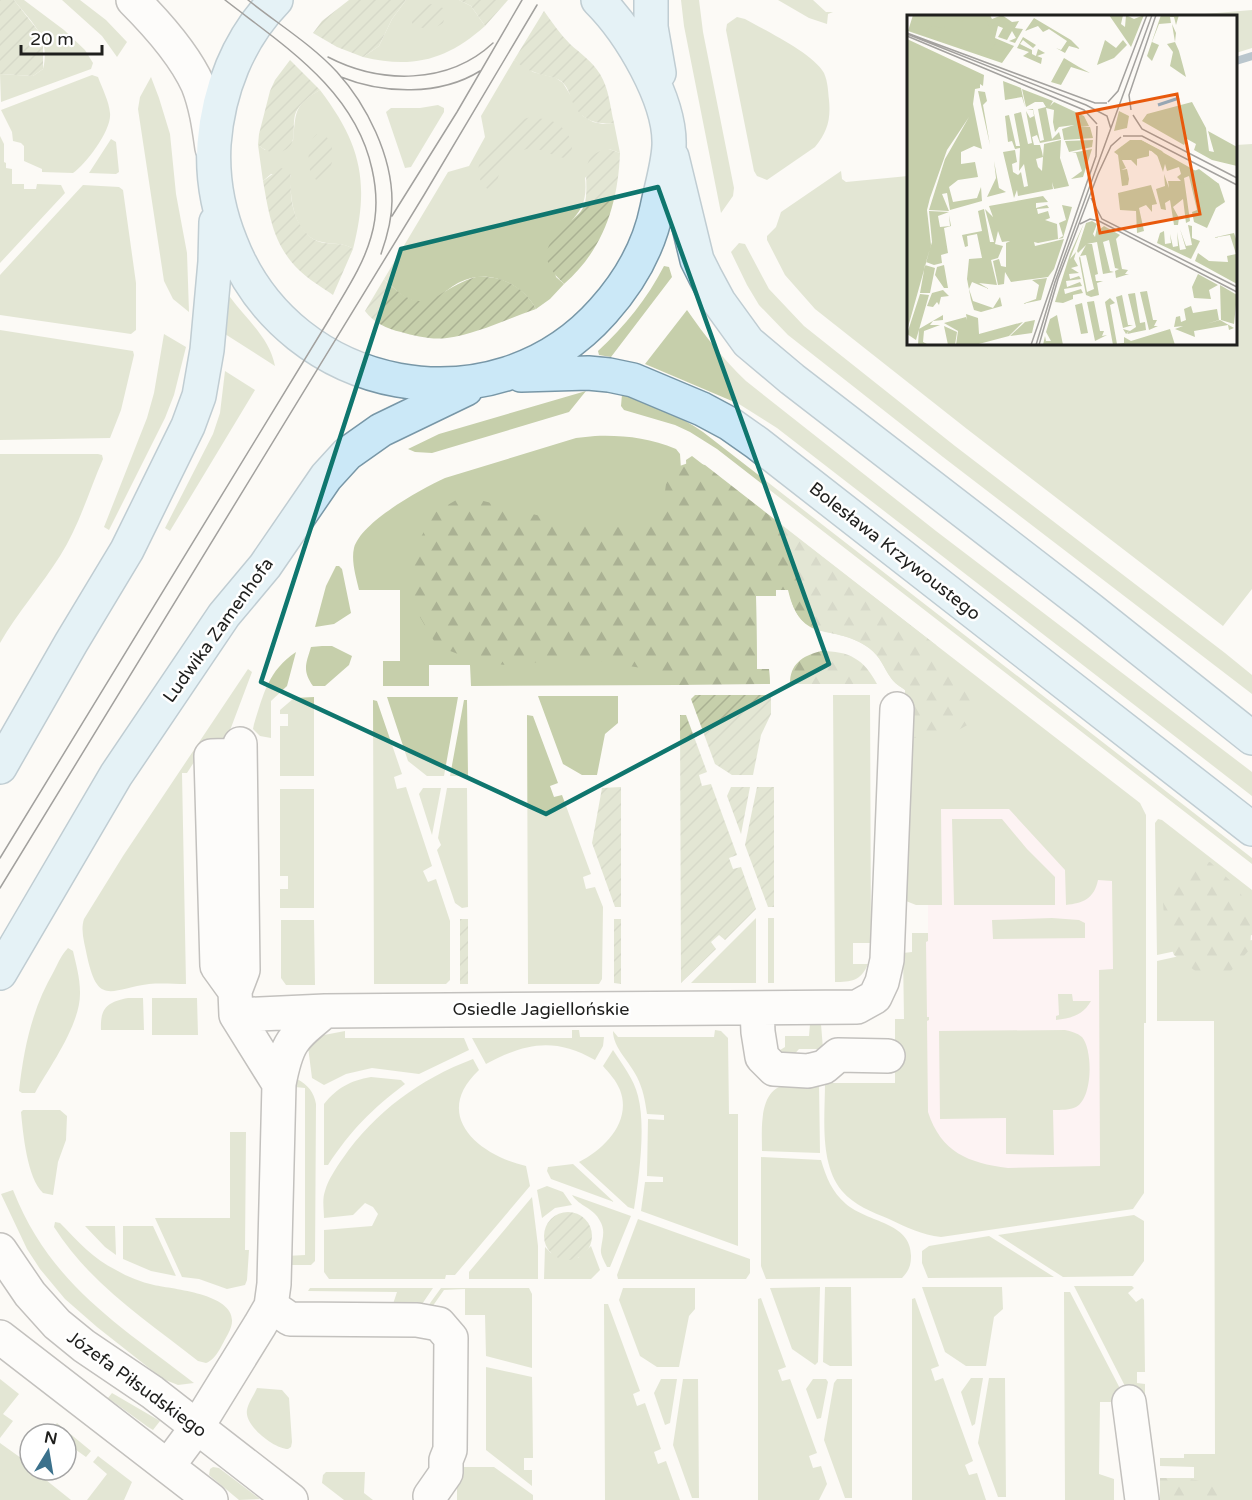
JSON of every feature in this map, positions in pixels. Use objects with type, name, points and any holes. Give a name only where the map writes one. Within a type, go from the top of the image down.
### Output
[{"type":"main road","points":[[0,767],[127,550],[167,472],[199,396],[208,341],[215,262],[217,120],[225,86],[244,43],[276,0]]},
{"type":"main road","points":[[598,0],[627,34],[650,76],[668,134]]},
{"type":"main road","points":[[651,0],[651,27],[668,134],[697,260],[719,302],[748,342],[792,380],[1090,609],[1252,738]]},
{"type":"main road","name":"Ludwika Zamenhofa","points":[[0,973],[116,775],[224,615],[265,566],[326,477],[347,454],[381,430],[566,346],[585,330],[621,290],[635,269],[647,243],[656,213],[668,134]]},
{"type":"main road","name":"Bolesława Krzywoustego","points":[[215,179],[224,225],[235,253],[253,286],[276,316],[307,342],[350,365],[388,378],[436,385],[551,373],[609,375],[633,380],[680,398],[730,424],[757,443],[1252,829]]},
{"type":"street","points":[[133,0],[179,54],[197,84],[207,117],[215,179]]},
{"type":"street","name":"Osiedle Jagiellońskie","points":[[235,1003],[325,1011],[857,1007],[875,997],[882,982],[887,960],[897,709]]},
{"type":"street","points":[[240,750],[243,970],[235,1003],[279,1084]]},
{"type":"street","points":[[757,1008],[762,1057],[774,1069],[808,1071],[824,1067],[838,1056],[888,1056]]},
{"type":"street","points":[[168,1466],[197,1427],[271,1306],[274,1284],[279,1084],[284,1055],[297,1034],[325,1011]]},
{"type":"street","name":"Józefa Piłsudskiego","points":[[0,1250],[30,1294],[57,1324],[84,1346],[152,1392],[291,1500]]},
{"type":"street","points":[[271,1306],[290,1319],[417,1320],[439,1324],[451,1338],[450,1450],[446,1460],[446,1473],[430,1496]]},
{"type":"street","points":[[3,1337],[211,1500]]},
{"type":"street","points":[[1130,1402],[1142,1500]]},
{"type":"highlighted area","points":[[658,187],[829,664],[546,814],[261,682],[401,249]]},
{"type":"shaded area","points":[[928,744],[1119,867],[1119,1194],[912,1194],[912,933],[928,933]]},
{"type":"green space","points":[[0,0],[14,0],[43,37],[43,69],[33,76],[0,74]]},
{"type":"green space","points":[[14,0],[24,0],[64,30],[85,50],[93,63],[91,69],[1,102],[0,74],[33,76],[43,69],[45,58],[42,39],[38,31]]},
{"type":"green space","points":[[62,0],[80,0],[106,20],[127,42],[117,57],[102,36]]},
{"type":"green space","points":[[349,0],[406,0],[392,19],[379,46],[363,57],[337,47],[313,33],[322,21]]},
{"type":"green space","points":[[406,0],[459,0],[471,6],[485,26],[457,47],[428,59],[398,62],[363,57],[379,46],[392,19]]},
{"type":"green space","points":[[459,0],[508,0],[485,26],[471,6]]},
{"type":"green space","points":[[681,0],[699,0],[703,32],[734,188],[733,196],[721,213],[684,26]]},
{"type":"green space","points":[[778,0],[813,0],[826,12],[833,12],[828,14],[827,24],[809,18]]},
{"type":"green space","points":[[431,4],[443,8],[446,13],[443,23],[429,28],[413,25],[411,20],[416,9]]},
{"type":"green space","points":[[1252,10],[1252,48],[1237,53],[1237,15],[1193,15]]},
{"type":"green space","points":[[544,11],[566,40],[590,61],[600,74],[614,123],[595,122],[584,117],[575,107],[567,88],[561,81],[529,70],[514,60]]},
{"type":"green space","points":[[737,17],[745,19],[800,50],[818,65],[827,83],[829,114],[823,136],[815,147],[767,180],[757,176],[754,171],[726,30],[727,24]]},
{"type":"green space","points":[[290,60],[320,90],[306,99],[296,112],[291,145],[280,152],[271,152],[258,145],[259,134],[270,91]]},
{"type":"green space","points":[[514,60],[533,72],[556,78],[563,83],[583,116],[593,122],[614,123],[620,153],[609,149],[585,178],[584,200],[581,208],[550,244],[556,277],[564,284],[550,299],[536,309],[530,300],[513,285],[503,280],[482,277],[460,282],[425,302],[409,299],[384,279],[448,172],[469,166],[485,137],[481,116]]},
{"type":"green space","points":[[92,75],[98,77],[107,99],[110,120],[103,137],[91,155],[73,173],[42,172],[42,169],[24,161],[24,146],[13,141],[12,132],[1,110]]},
{"type":"green space","points":[[151,77],[170,134],[176,194],[187,253],[189,312],[173,299],[164,281],[138,109],[140,97]]},
{"type":"green space","points":[[320,90],[345,128],[358,165],[361,204],[353,249],[342,244],[313,239],[305,233],[295,215],[291,194],[291,175],[271,174],[263,181],[258,145],[265,150],[293,141],[300,105]]},
{"type":"green space","points":[[438,105],[444,108],[444,112],[411,167],[405,168],[386,112],[391,108],[420,108]]},
{"type":"green space","points":[[533,117],[554,122],[565,130],[571,140],[572,150],[565,158],[537,149],[521,151],[504,165],[496,188],[493,191],[489,190],[481,180],[478,169],[481,157],[498,135],[510,126]]},
{"type":"green space","points":[[317,134],[329,139],[332,154],[330,170],[321,182],[313,178],[309,162],[309,148],[313,137]]},
{"type":"green space","points":[[0,136],[4,144],[6,168],[12,169],[12,184],[24,184],[24,189],[36,189],[37,184],[61,185],[65,193],[0,263]]},
{"type":"green space","points":[[111,139],[116,142],[119,172],[116,174],[89,173]]},
{"type":"green space","points":[[1252,144],[1252,589],[1223,626],[815,309],[785,275],[767,236],[776,227],[781,212],[841,171],[842,179],[846,182],[907,176],[907,345],[1237,345],[1237,145]]},
{"type":"green space","points":[[609,149],[620,153],[612,208],[606,225],[589,256],[564,284],[550,268],[547,260],[549,246],[559,231],[584,206],[586,171],[591,157]]},
{"type":"green space","points":[[281,168],[289,171],[293,207],[306,233],[317,241],[345,245],[353,249],[333,295],[299,270],[278,240],[270,217],[263,181]]},
{"type":"green space","points":[[83,185],[119,187],[123,190],[136,283],[136,330],[131,334],[0,315],[0,275]]},
{"type":"green space","points":[[739,243],[745,244],[769,289],[804,326],[955,446],[1252,675],[1252,694],[788,335],[759,305],[747,285],[731,252]]},
{"type":"green space","points":[[664,266],[669,267],[672,277],[611,357],[599,355],[598,351],[643,301]]},
{"type":"green space","points":[[476,277],[494,278],[511,284],[525,294],[536,309],[481,330],[441,338],[418,336],[391,329],[376,322],[365,311],[384,279],[399,292],[411,299],[421,301]]},
{"type":"green space","points":[[230,297],[263,338],[275,366],[225,334],[224,300]]},
{"type":"green space","points":[[687,310],[715,347],[746,381],[936,531],[1252,772],[1252,796],[777,428],[739,404],[645,364]]},
{"type":"green space","points":[[0,330],[133,351],[121,410],[110,438],[0,440]]},
{"type":"green space","points":[[164,334],[186,347],[174,395],[165,418],[109,530],[104,527],[147,418],[154,393]]},
{"type":"green space","points":[[225,371],[255,390],[170,531],[165,528],[213,434],[220,413]]},
{"type":"green space","points":[[586,391],[569,412],[432,453],[415,452],[408,449],[439,434]]},
{"type":"green space","points":[[622,394],[664,410],[703,432],[1252,858],[1252,864],[717,449],[675,425],[624,410],[621,406]]},
{"type":"green space","points":[[595,436],[646,440],[676,449],[680,454],[683,499],[677,685],[471,686],[470,665],[429,665],[429,686],[383,686],[383,661],[400,661],[400,590],[359,590],[353,558],[354,548],[359,538],[393,507],[445,478],[576,438]]},
{"type":"green space","points":[[0,454],[98,454],[102,455],[103,459],[67,545],[0,643]]},
{"type":"green space","points":[[692,456],[1140,803],[1146,815],[1144,1193],[1133,1209],[941,1237],[914,1230],[864,1208],[847,1196],[835,1180],[825,1139],[825,1083],[895,1083],[895,1019],[904,1019],[903,953],[912,952],[912,933],[928,933],[926,942],[927,1017],[929,1017],[927,1021],[928,1112],[940,1137],[948,1146],[969,1159],[994,1166],[1008,1168],[1100,1166],[1099,970],[1113,969],[1112,881],[1098,880],[1091,896],[1078,903],[1066,905],[1065,870],[1009,809],[941,809],[942,905],[916,905],[906,901],[905,690],[892,680],[869,648],[843,636],[809,625],[794,607],[789,590],[776,590],[776,596],[756,596],[757,669],[769,669],[770,684],[682,623],[688,498],[686,460]]},
{"type":"green space","points":[[691,462],[705,465],[936,645],[944,668],[967,688],[977,708],[971,723],[944,738],[906,738],[905,690],[892,680],[869,648],[855,640],[810,627],[801,620],[788,590],[776,590],[776,596],[756,596],[757,669],[769,669],[770,684],[677,685],[641,668],[572,656],[515,666],[479,662],[437,646],[414,607],[413,552],[434,513],[463,496],[580,524],[603,527],[651,525],[663,506],[666,484],[674,468]]},
{"type":"green space","points":[[336,566],[342,569],[351,613],[334,624],[315,627],[326,586]]},
{"type":"green space","points":[[332,646],[352,656],[349,665],[325,686],[313,686],[307,676],[307,663],[311,647]]},
{"type":"green space","points":[[831,651],[855,658],[867,668],[877,684],[790,684],[792,671],[798,662],[808,655]]},
{"type":"green space","points":[[296,652],[287,686],[271,701],[271,738],[260,736],[253,729],[264,693],[279,667]]},
{"type":"green space","points":[[248,669],[252,672],[226,741],[205,745],[187,773],[182,773],[186,984],[149,984],[116,991],[101,989],[91,972],[87,956],[83,933],[84,919],[123,856]]},
{"type":"green space","points":[[695,695],[771,695],[771,714],[761,735],[753,775],[732,775],[715,764],[691,699]]},
{"type":"green space","points":[[833,695],[870,695],[871,943],[853,943],[853,964],[868,964],[859,977],[841,982],[835,982]]},
{"type":"green space","points":[[538,696],[618,696],[618,723],[605,734],[597,775],[582,775],[563,764]]},
{"type":"green space","points":[[314,697],[314,776],[280,776],[280,726],[288,726],[288,714],[280,714],[280,710],[294,698]]},
{"type":"green space","points":[[387,697],[458,697],[444,776],[427,776],[408,761]]},
{"type":"green space","points":[[373,700],[377,701],[402,774],[394,777],[397,789],[406,787],[432,866],[423,871],[428,882],[436,879],[450,921],[450,980],[446,984],[374,984]]},
{"type":"green space","points":[[464,700],[467,700],[468,776],[450,776]]},
{"type":"green space","points":[[527,715],[533,716],[558,783],[550,786],[554,797],[562,795],[591,874],[583,877],[586,889],[595,887],[603,907],[602,979],[599,984],[528,984]]},
{"type":"green space","points":[[680,715],[686,715],[707,772],[699,775],[702,786],[711,784],[737,855],[729,858],[733,869],[741,867],[756,909],[725,940],[719,935],[711,942],[716,949],[681,983]]},
{"type":"green space","points":[[621,787],[621,907],[615,907],[592,843],[602,788]]},
{"type":"green space","points":[[731,787],[750,787],[741,834],[727,796]]},
{"type":"green space","points":[[757,787],[774,787],[774,907],[768,907],[745,845]]},
{"type":"green space","points":[[423,788],[441,788],[432,835],[419,794]]},
{"type":"green space","points":[[447,788],[467,788],[468,907],[462,908],[455,903],[437,850],[441,845],[438,838]]},
{"type":"green space","points":[[280,789],[314,789],[314,908],[280,908],[280,889],[288,889],[288,876],[280,876]]},
{"type":"green space","points":[[952,819],[1002,819],[1055,877],[1055,905],[954,905]]},
{"type":"green space","points":[[1158,819],[1252,890],[1252,935],[1157,955],[1155,823]]},
{"type":"green space","points":[[1210,862],[1238,888],[1252,917],[1250,949],[1230,972],[1198,973],[1174,955],[1165,931],[1162,888],[1179,867]]},
{"type":"green space","points":[[756,918],[756,983],[691,983]]},
{"type":"green space","points":[[768,918],[774,918],[774,983],[768,983]]},
{"type":"green space","points":[[1052,918],[1079,920],[1085,923],[1085,938],[993,939],[992,920]]},
{"type":"green space","points":[[460,919],[468,919],[468,984],[460,984]]},
{"type":"green space","points":[[614,919],[621,919],[621,984],[614,983]]},
{"type":"green space","points":[[281,920],[314,920],[315,985],[286,985],[281,978]]},
{"type":"green space","points":[[1252,940],[1252,1500],[1160,1500],[1160,1478],[1194,1478],[1194,1467],[1160,1466],[1160,1458],[1184,1458],[1184,1454],[1215,1454],[1214,1021],[1157,1021],[1157,961]]},
{"type":"green space","points":[[68,948],[73,951],[79,982],[79,1004],[76,1017],[64,1044],[35,1093],[22,1093],[19,1091],[23,1059],[30,1029],[46,985]]},
{"type":"green space","points":[[1058,994],[1072,994],[1073,1001],[1091,1001],[1084,1010],[1076,1015],[1056,1020],[1056,1016],[1059,1015]]},
{"type":"green space","points":[[128,998],[143,998],[144,1030],[101,1030],[102,1016],[106,1007]]},
{"type":"green space","points":[[152,998],[197,998],[198,1035],[152,1035]]},
{"type":"green space","points":[[812,1021],[821,1024],[823,1049],[799,1049],[785,1065],[777,1052],[785,1047],[785,1036],[809,1036]]},
{"type":"green space","points":[[572,1030],[579,1030],[580,1037],[604,1037],[603,1046],[595,1060],[566,1048],[540,1045],[514,1051],[486,1064],[472,1038],[572,1038]]},
{"type":"green space","points":[[715,1030],[721,1031],[728,1038],[729,1114],[738,1114],[738,1246],[641,1211],[645,1182],[663,1182],[663,1177],[647,1176],[648,1119],[664,1120],[664,1115],[647,1114],[639,1081],[619,1049],[613,1031],[618,1037],[714,1037]]},
{"type":"green space","points":[[1065,1030],[1074,1032],[1086,1043],[1090,1074],[1082,1102],[1071,1109],[1053,1110],[1054,1155],[1006,1154],[1006,1118],[940,1119],[939,1031]]},
{"type":"green space","points":[[345,1031],[345,1038],[464,1038],[469,1050],[419,1074],[372,1068],[346,1074],[324,1085],[312,1078],[308,1047],[324,1035]]},
{"type":"green space","points":[[613,1050],[634,1084],[640,1108],[641,1152],[634,1209],[628,1207],[579,1162],[607,1142],[619,1123],[623,1101],[620,1090],[603,1066]]},
{"type":"green space","points":[[473,1059],[479,1070],[465,1087],[459,1102],[460,1117],[466,1131],[477,1143],[492,1153],[526,1166],[530,1186],[455,1275],[446,1275],[445,1279],[329,1279],[324,1272],[324,1230],[372,1226],[378,1214],[373,1207],[365,1203],[353,1215],[324,1218],[324,1194],[338,1166],[369,1126],[400,1099],[435,1076]]},
{"type":"green space","points":[[371,1077],[401,1080],[405,1084],[363,1121],[328,1165],[324,1165],[324,1104],[334,1093],[345,1086]]},
{"type":"green space","points":[[297,1079],[310,1089],[316,1104],[315,1261],[311,1265],[286,1265],[286,1256],[305,1255],[305,1088],[295,1087]]},
{"type":"green space","points":[[819,1083],[820,1153],[762,1151],[763,1112],[770,1095],[776,1088],[785,1085]]},
{"type":"green space","points":[[23,1110],[60,1110],[67,1116],[66,1140],[58,1162],[53,1195],[43,1193],[33,1177],[25,1143],[21,1112]]},
{"type":"green space","points":[[230,1132],[246,1132],[245,1250],[249,1250],[245,1285],[227,1289],[199,1279],[182,1277],[155,1218],[230,1218]]},
{"type":"green space","points":[[761,1157],[821,1160],[830,1184],[846,1204],[887,1224],[904,1237],[909,1245],[911,1257],[910,1266],[904,1276],[902,1278],[766,1279],[761,1266]]},
{"type":"green space","points":[[573,1164],[614,1202],[551,1179],[547,1171],[548,1167]]},
{"type":"green space","points":[[547,1186],[563,1192],[572,1205],[555,1208],[542,1218],[537,1190]]},
{"type":"green space","points":[[13,1190],[28,1223],[46,1252],[66,1277],[113,1321],[194,1383],[178,1385],[163,1379],[65,1299],[27,1249],[1,1194]]},
{"type":"green space","points":[[572,1195],[631,1216],[610,1267],[607,1267],[601,1254],[603,1232],[600,1221]]},
{"type":"green space","points":[[532,1197],[538,1246],[538,1279],[469,1279],[469,1272]]},
{"type":"green space","points":[[563,1212],[573,1212],[585,1219],[592,1231],[592,1241],[585,1253],[573,1260],[563,1260],[548,1249],[544,1241],[544,1231],[555,1216]]},
{"type":"green space","points":[[1134,1215],[1144,1221],[1144,1261],[1133,1276],[1063,1277],[998,1235]]},
{"type":"green space","points":[[638,1219],[750,1259],[750,1273],[746,1279],[618,1279],[617,1275]]},
{"type":"green space","points":[[55,1222],[60,1223],[100,1261],[125,1275],[149,1284],[193,1292],[220,1303],[229,1311],[232,1321],[228,1334],[216,1355],[206,1363],[198,1361],[139,1316],[84,1266],[54,1227]]},
{"type":"green space","points":[[85,1226],[115,1226],[116,1255],[105,1247]]},
{"type":"green space","points":[[123,1226],[153,1226],[176,1276],[151,1271],[123,1259]]},
{"type":"green space","points":[[989,1236],[1054,1277],[928,1278],[922,1263],[922,1251],[929,1246]]},
{"type":"green space","points":[[591,1246],[600,1270],[591,1279],[544,1279],[545,1247],[551,1253],[578,1258]]},
{"type":"green space","points":[[1074,1286],[1132,1286],[1134,1288],[1128,1293],[1136,1302],[1142,1298],[1144,1300],[1145,1372],[1137,1372],[1137,1383],[1145,1384],[1145,1395],[1133,1395],[1128,1392]]},
{"type":"green space","points":[[820,1287],[818,1362],[815,1365],[792,1349],[770,1288]]},
{"type":"green space","points":[[825,1287],[851,1287],[852,1366],[830,1366],[823,1362]]},
{"type":"green space","points":[[922,1287],[1002,1287],[1003,1309],[994,1317],[986,1366],[966,1366],[945,1352]]},
{"type":"green space","points":[[310,1288],[433,1288],[418,1310],[391,1310],[397,1292],[308,1291]]},
{"type":"green space","points":[[441,1288],[529,1288],[532,1294],[532,1368],[486,1356],[485,1315],[465,1315],[465,1289],[444,1290],[430,1310],[425,1310]]},
{"type":"green space","points":[[623,1288],[695,1288],[695,1309],[689,1316],[679,1367],[657,1367],[640,1356],[619,1300]]},
{"type":"green space","points":[[1064,1292],[1070,1292],[1127,1402],[1100,1402],[1099,1474],[1114,1479],[1114,1500],[1065,1500]]},
{"type":"green space","points":[[761,1298],[786,1367],[778,1370],[782,1381],[790,1379],[817,1453],[809,1456],[813,1468],[821,1466],[827,1484],[819,1500],[758,1500],[758,1299]]},
{"type":"green space","points":[[915,1298],[939,1366],[931,1369],[935,1381],[943,1378],[973,1461],[965,1465],[969,1475],[977,1473],[986,1500],[912,1500],[912,1299]]},
{"type":"green space","points":[[604,1304],[608,1304],[640,1391],[633,1394],[637,1406],[645,1403],[661,1449],[654,1452],[658,1464],[666,1461],[680,1500],[605,1500]]},
{"type":"green space","points":[[486,1367],[532,1377],[533,1458],[524,1458],[524,1470],[532,1470],[532,1486],[486,1450]]},
{"type":"green space","points":[[971,1378],[983,1378],[975,1424],[972,1426],[961,1392]]},
{"type":"green space","points":[[989,1378],[1005,1378],[1006,1497],[998,1497],[978,1443]]},
{"type":"green space","points":[[0,1379],[19,1394],[3,1414],[13,1421],[0,1438]]},
{"type":"green space","points":[[661,1379],[677,1379],[670,1423],[665,1425],[654,1393]]},
{"type":"green space","points":[[683,1379],[698,1379],[699,1498],[692,1498],[673,1445]]},
{"type":"green space","points":[[813,1379],[826,1379],[828,1382],[821,1418],[817,1419],[806,1389]]},
{"type":"green space","points":[[837,1379],[852,1379],[852,1498],[845,1498],[824,1440],[834,1383]]},
{"type":"green space","points":[[257,1388],[282,1390],[289,1398],[292,1442],[288,1449],[269,1441],[250,1423],[247,1410]]},
{"type":"green space","points":[[112,1393],[160,1421],[153,1430],[108,1398]]},
{"type":"green space","points":[[78,1440],[91,1451],[86,1457],[78,1451]]},
{"type":"green space","points":[[0,1443],[18,1456],[18,1482],[48,1482],[71,1500],[0,1500]]},
{"type":"green space","points":[[98,1456],[132,1482],[124,1500],[87,1500],[107,1474],[93,1462]]},
{"type":"green space","points":[[213,1467],[219,1468],[260,1499],[239,1500],[209,1475]]},
{"type":"green space","points":[[457,1467],[494,1467],[533,1495],[533,1500],[457,1500]]},
{"type":"green space","points":[[326,1472],[365,1472],[364,1493],[373,1500],[344,1500],[322,1483]]},
{"type":"green space","points":[[1160,1478],[1197,1480],[1213,1487],[1225,1500],[1160,1500]]},
{"type":"waterway","points":[[1237,61],[1252,56]]},
{"type":"tram line","points":[[0,858],[330,318],[358,269],[371,237],[376,211],[374,177],[363,141],[350,116],[334,93],[314,72],[225,0]]},
{"type":"tram line","points":[[248,0],[327,62],[348,85],[368,115],[383,149],[391,184],[391,214],[381,254]]},
{"type":"tram line","points":[[392,216],[457,112],[522,0]]},
{"type":"tram line","points":[[0,888],[424,195],[537,5]]},
{"type":"tram line","points":[[328,57],[369,72],[391,76],[413,76],[456,67],[475,57],[493,43]]},
{"type":"tram line","points":[[341,77],[375,87],[411,90],[447,85],[480,71]]}]
